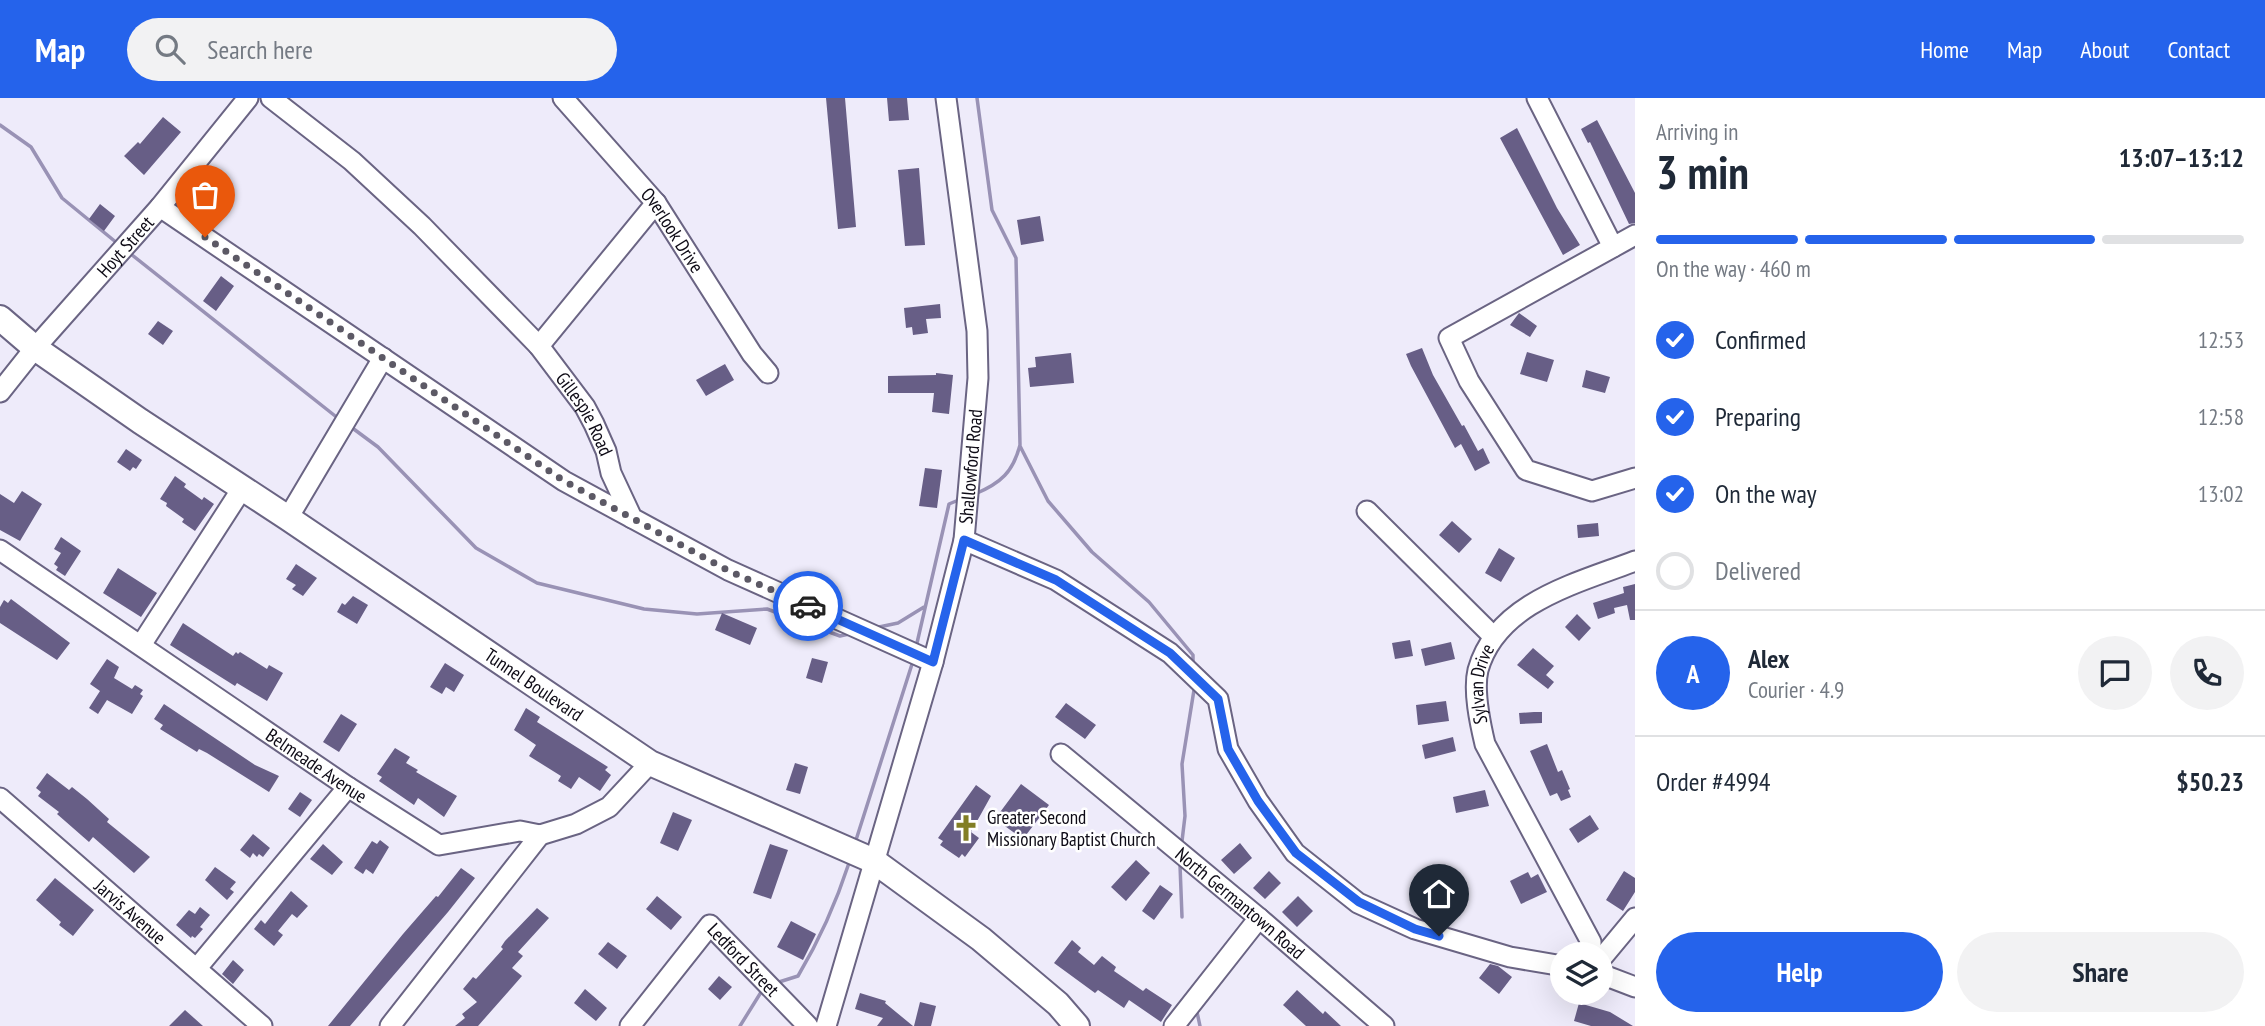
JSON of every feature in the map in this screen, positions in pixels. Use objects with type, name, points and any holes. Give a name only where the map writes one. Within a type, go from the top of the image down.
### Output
[{"type":"main road","name":"Tunnel Boulevard","points":[[0,317],[35,348],[140,421],[243,487],[650,762],[874,861],[981,939],[1058,1004],[1077,1026]]},
{"type":"street","name":"Hoyt Street","points":[[0,392],[35,348],[160,207],[248,98]]},
{"type":"street","name":"Gillespie Road","points":[[271,98],[352,161],[422,226],[539,346],[590,415],[606,451],[611,473],[632,518]]},
{"type":"street","name":"Overlook Drive","points":[[563,98],[656,203],[752,354],[768,373]]},
{"type":"street","name":"Shallowford Road","points":[[826,1026],[933,662],[964,540],[978,378],[977,331],[946,98]]},
{"type":"street","points":[[1537,98],[1613,247]]},
{"type":"street","points":[[539,346],[656,203]]},
{"type":"street","points":[[160,207],[564,481],[727,570],[933,662]]},
{"type":"street","points":[[1635,235],[1449,338],[1469,381],[1526,470],[1592,491],[1635,478]]},
{"type":"street","points":[[288,518],[383,358]]},
{"type":"street","points":[[141,645],[243,487]]},
{"type":"street","points":[[1367,511],[1493,636]]},
{"type":"street","points":[[964,540],[1056,580],[1170,653],[1218,699],[1228,749],[1258,801],[1296,853],[1359,902],[1415,929],[1510,957],[1550,964]]},
{"type":"street","name":"Belmeade Avenue","points":[[0,550],[348,787],[439,845],[520,831],[540,835],[576,824],[610,807],[650,762]]},
{"type":"street","name":"Sylvan Drive","points":[[1591,942],[1485,744],[1478,712],[1478,671],[1493,636],[1539,598],[1635,561]]},
{"type":"street","name":"North Germantown Road","points":[[1062,754],[1384,1026]]},
{"type":"street","points":[[197,968],[348,787]]},
{"type":"street","name":"Jarvis Avenue","points":[[0,798],[262,1026]]},
{"type":"street","points":[[390,1026],[540,835]]},
{"type":"street","points":[[1174,1026],[1259,918]]},
{"type":"street","points":[[1613,945],[1635,918]]},
{"type":"street","name":"Ledford Street","points":[[630,1026],[710,925],[808,1026]]},
{"type":"street","points":[[1613,979],[1635,987]]},
{"type":"building","points":[[826,98],[845,98],[856,227],[838,229]]},
{"type":"building","points":[[887,98],[907,98],[909,120],[889,121]]},
{"type":"building","points":[[163,117],[181,132],[144,175],[124,156],[138,142],[140,144]]},
{"type":"building","points":[[1597,120],[1635,193],[1635,223],[1629,224],[1590,142],[1588,143],[1581,129]]},
{"type":"building","points":[[1517,128],[1557,208],[1580,245],[1563,255],[1500,138]]},
{"type":"building","points":[[919,168],[925,245],[905,246],[898,170]]},
{"type":"building","points":[[100,204],[115,216],[104,231],[89,219]]},
{"type":"building","points":[[1040,216],[1044,241],[1021,245],[1017,220]]},
{"type":"building","points":[[221,276],[234,286],[216,311],[203,301]]},
{"type":"building","points":[[940,304],[941,318],[926,319],[928,333],[913,335],[912,327],[906,328],[904,308]]},
{"type":"building","points":[[1519,313],[1537,326],[1530,337],[1510,325]]},
{"type":"building","points":[[158,321],[173,331],[163,345],[148,334]]},
{"type":"building","points":[[1422,348],[1433,375],[1462,426],[1464,425],[1478,451],[1483,448],[1490,463],[1475,471],[1461,444],[1455,448],[1411,366],[1406,354]]},
{"type":"building","points":[[1527,352],[1554,360],[1547,382],[1520,374]]},
{"type":"building","points":[[1071,353],[1074,383],[1030,387],[1028,368],[1036,367],[1035,357]]},
{"type":"building","points":[[725,364],[734,380],[706,396],[696,380]]},
{"type":"building","points":[[1586,370],[1610,377],[1605,393],[1582,387]]},
{"type":"building","points":[[936,373],[953,375],[949,414],[932,412],[934,393],[888,393],[888,376]]},
{"type":"building","points":[[126,449],[142,460],[136,469],[133,467],[130,471],[117,462]]},
{"type":"building","points":[[925,468],[942,470],[937,508],[919,506]]},
{"type":"building","points":[[175,476],[186,484],[184,487],[202,500],[204,497],[214,504],[195,531],[182,522],[184,519],[160,499]]},
{"type":"building","points":[[22,491],[42,504],[20,541],[0,530],[0,494],[14,503]]},
{"type":"building","points":[[1452,521],[1472,539],[1459,553],[1439,535]]},
{"type":"building","points":[[1598,523],[1599,536],[1578,538],[1577,525]]},
{"type":"building","points":[[61,537],[81,551],[65,576],[56,570],[58,567],[54,564],[61,553],[54,549]]},
{"type":"building","points":[[1499,548],[1515,558],[1501,582],[1485,573]]},
{"type":"building","points":[[296,564],[317,578],[303,596],[292,589],[296,585],[286,579]]},
{"type":"building","points":[[118,568],[157,593],[141,617],[103,593]]},
{"type":"building","points":[[1635,584],[1635,620],[1630,620],[1627,605],[1614,608],[1615,613],[1598,619],[1593,603],[1624,593],[1623,587]]},
{"type":"building","points":[[353,596],[368,605],[357,624],[337,612],[342,603],[345,605]]},
{"type":"building","points":[[11,599],[70,643],[57,660],[0,623],[0,607],[4,600],[8,603]]},
{"type":"building","points":[[722,613],[757,628],[750,645],[715,630]]},
{"type":"building","points":[[1577,614],[1591,628],[1579,641],[1565,627]]},
{"type":"building","points":[[183,623],[233,656],[240,652],[267,669],[269,665],[283,673],[267,701],[237,683],[235,686],[170,645]]},
{"type":"building","points":[[1410,640],[1413,656],[1395,659],[1392,643]]},
{"type":"building","points":[[1451,642],[1455,659],[1425,666],[1421,649]]},
{"type":"building","points":[[1533,648],[1554,666],[1546,675],[1554,682],[1548,689],[1517,665]]},
{"type":"building","points":[[812,658],[828,662],[822,683],[806,678]]},
{"type":"building","points":[[107,659],[119,667],[114,678],[132,689],[135,685],[143,690],[140,694],[143,696],[132,714],[107,700],[98,714],[89,708],[100,691],[90,684]]},
{"type":"building","points":[[445,663],[464,675],[454,692],[446,687],[442,694],[430,687]]},
{"type":"building","points":[[1446,701],[1449,721],[1418,725],[1416,705]]},
{"type":"building","points":[[1066,703],[1096,725],[1085,739],[1055,717]]},
{"type":"building","points":[[164,704],[255,765],[279,776],[269,792],[207,753],[199,749],[197,752],[160,729],[163,725],[154,719]]},
{"type":"building","points":[[526,708],[540,717],[537,722],[608,767],[605,770],[611,775],[600,791],[579,777],[571,789],[558,781],[561,776],[529,756],[536,745],[514,730]]},
{"type":"building","points":[[1542,712],[1542,723],[1520,724],[1519,713]]},
{"type":"building","points":[[341,714],[357,724],[339,752],[323,742]]},
{"type":"building","points":[[1453,737],[1456,751],[1425,759],[1422,745]]},
{"type":"building","points":[[1547,744],[1558,772],[1562,770],[1570,789],[1568,790],[1571,797],[1561,801],[1557,793],[1550,796],[1530,751]]},
{"type":"building","points":[[395,748],[410,757],[406,763],[418,770],[416,772],[457,796],[444,817],[418,798],[414,805],[379,781],[382,777],[377,774]]},
{"type":"building","points":[[795,763],[808,767],[800,794],[786,790]]},
{"type":"building","points":[[47,773],[69,790],[72,787],[87,799],[109,819],[107,822],[150,857],[134,873],[93,837],[89,842],[57,814],[59,812],[38,796],[41,792],[36,788]]},
{"type":"building","points":[[1021,784],[1049,805],[1023,839],[995,819]]},
{"type":"building","points":[[976,785],[991,796],[971,832],[979,838],[965,857],[962,854],[959,858],[940,845],[943,841],[938,838]]},
{"type":"building","points":[[1485,790],[1489,806],[1456,813],[1453,797]]},
{"type":"building","points":[[300,792],[312,800],[300,817],[288,809]]},
{"type":"building","points":[[673,812],[692,820],[678,851],[660,843]]},
{"type":"building","points":[[1590,815],[1599,829],[1578,843],[1569,829]]},
{"type":"building","points":[[253,834],[270,848],[263,857],[259,854],[257,857],[253,853],[250,858],[240,850]]},
{"type":"building","points":[[380,840],[389,847],[373,874],[366,869],[363,874],[354,868],[372,841],[377,844]]},
{"type":"building","points":[[1240,843],[1252,858],[1234,874],[1221,860]]},
{"type":"building","points":[[323,844],[343,862],[332,875],[310,859]]},
{"type":"building","points":[[770,844],[788,850],[771,899],[753,893]]},
{"type":"building","points":[[1136,860],[1150,873],[1126,901],[1111,887]]},
{"type":"building","points":[[215,867],[236,882],[230,889],[234,892],[227,900],[205,880]]},
{"type":"building","points":[[461,868],[475,878],[448,912],[350,1026],[328,1026],[403,934]]},
{"type":"building","points":[[1269,871],[1281,883],[1265,899],[1253,888]]},
{"type":"building","points":[[1624,871],[1635,878],[1635,892],[1623,911],[1606,900]]},
{"type":"building","points":[[1528,872],[1531,878],[1538,874],[1547,892],[1521,904],[1510,881]]},
{"type":"building","points":[[55,878],[94,910],[73,936],[36,900]]},
{"type":"building","points":[[1160,885],[1173,894],[1154,920],[1142,911]]},
{"type":"building","points":[[291,891],[308,906],[297,918],[292,914],[278,931],[283,935],[274,946],[254,929],[261,920],[265,924]]},
{"type":"building","points":[[657,896],[682,917],[671,930],[646,909]]},
{"type":"building","points":[[1298,896],[1313,911],[1297,927],[1282,912]]},
{"type":"building","points":[[200,907],[210,915],[200,927],[203,929],[195,938],[191,938],[176,925],[189,910],[195,914]]},
{"type":"building","points":[[537,908],[549,918],[518,952],[523,956],[512,968],[522,976],[478,1026],[455,1026],[465,1018],[462,1014],[477,1002],[463,989],[473,977],[476,979],[503,949],[501,947],[505,941]]},
{"type":"building","points":[[791,921],[816,934],[803,960],[777,947]]},
{"type":"building","points":[[1072,940],[1081,948],[1078,952],[1094,965],[1102,956],[1116,967],[1114,971],[1143,991],[1146,988],[1172,1005],[1161,1022],[1129,1000],[1124,1008],[1098,990],[1095,993],[1054,963]]},
{"type":"building","points":[[608,942],[627,956],[617,969],[598,954]]},
{"type":"building","points":[[233,960],[244,970],[233,984],[222,974]]},
{"type":"building","points":[[1490,964],[1498,966],[1512,977],[1499,994],[1479,978]]},
{"type":"building","points":[[719,976],[732,987],[720,1000],[708,989]]},
{"type":"building","points":[[585,989],[607,1008],[596,1021],[574,1003]]},
{"type":"building","points":[[1297,990],[1323,1014],[1325,1011],[1341,1026],[1306,1026],[1283,1005]]},
{"type":"building","points":[[860,993],[886,1001],[885,1003],[913,1026],[877,1026],[883,1018],[855,1009]]},
{"type":"building","points":[[920,1002],[936,1006],[931,1026],[914,1026]]},
{"type":"building","points":[[1578,1005],[1586,1005],[1610,1012],[1633,1026],[1591,1026],[1574,1021]]},
{"type":"building","points":[[185,1010],[203,1026],[169,1026]]},
{"type":"waterway","points":[[975,494],[992,486],[1005,475],[1014,462],[1020,445],[1016,258],[992,210],[977,98]]},
{"type":"waterway","points":[[0,125],[31,147],[62,198],[117,243]]},
{"type":"waterway","points":[[132,255],[339,419]]},
{"type":"waterway","points":[[351,427],[378,447],[476,548],[537,583],[644,609],[697,614],[767,609],[840,636],[849,634]]},
{"type":"waterway","points":[[1020,446],[1048,501],[1092,552],[1149,602],[1193,655],[1193,662]]},
{"type":"waterway","points":[[917,643],[949,504],[961,499]]},
{"type":"waterway","points":[[879,627],[898,623],[924,607]]},
{"type":"waterway","points":[[856,840],[913,661]]},
{"type":"waterway","points":[[1182,841],[1185,816],[1182,764],[1194,690]]},
{"type":"waterway","points":[[779,982],[798,976],[827,921],[849,863]]},
{"type":"waterway","points":[[1180,865],[1182,917]]},
{"type":"waterway","points":[[740,1026],[763,989]]},
{"type":"waterway","points":[[1197,1012],[1200,1026]]},
{"type":"way so far","points":[[205,237],[564,481],[727,570],[808,606]]},
{"type":"place","name":"Greater Second Missionary Baptist Church","points":[[966,828]]},
{"type":"route","points":[[808,606],[933,662],[964,540],[1056,580],[1170,653],[1218,699],[1228,749],[1258,801],[1296,853],[1359,902],[1415,929],[1439,936]]}]
